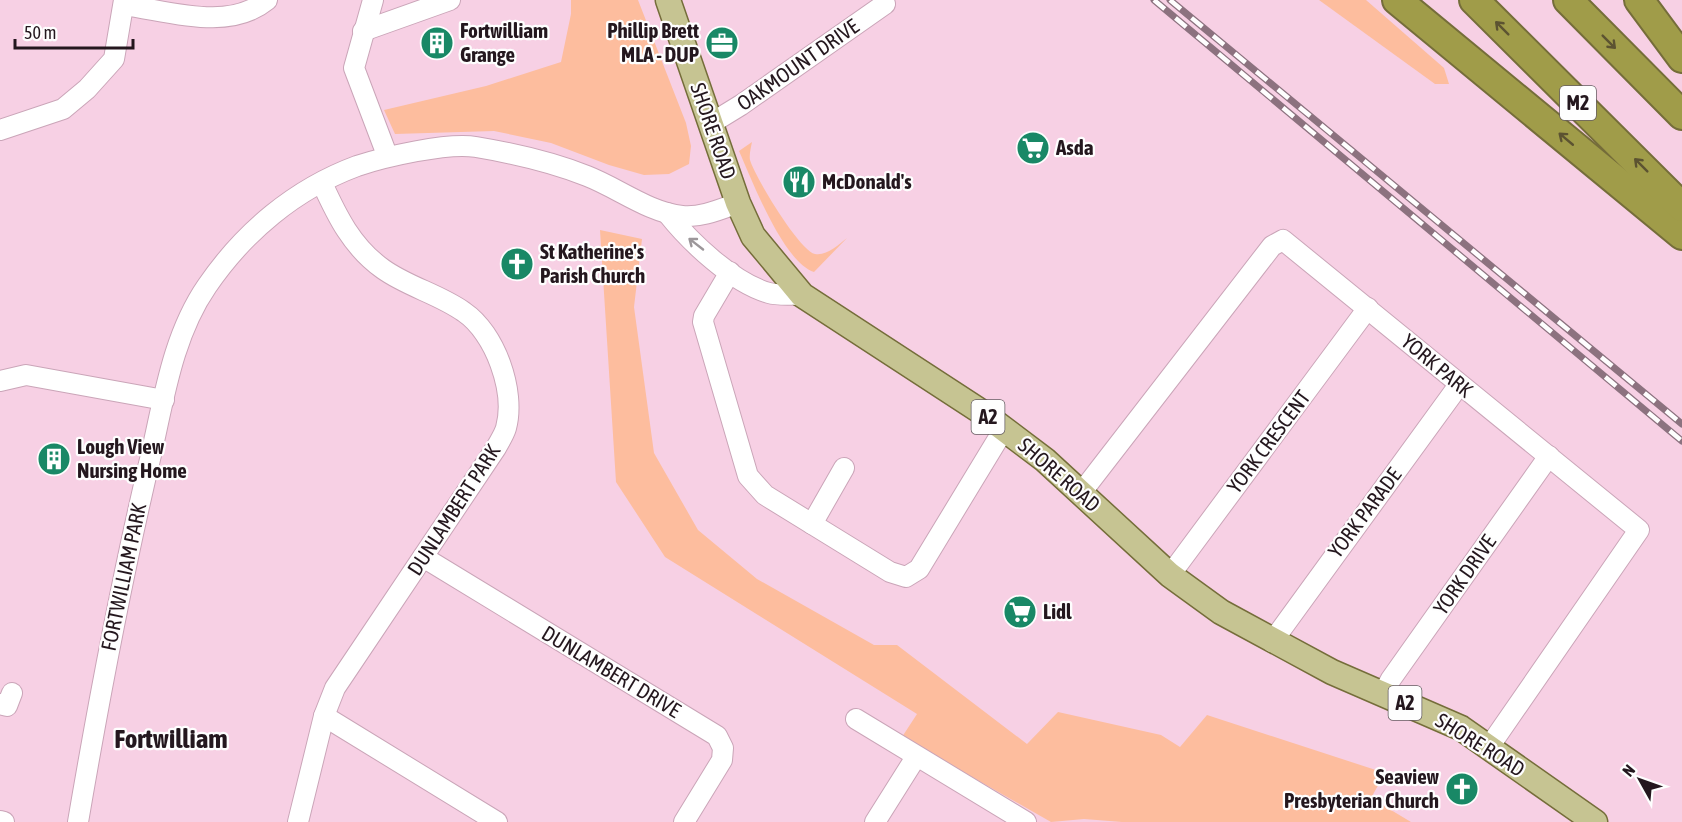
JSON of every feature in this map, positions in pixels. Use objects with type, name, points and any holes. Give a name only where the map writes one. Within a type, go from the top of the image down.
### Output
[{"type":"highway","points":[[1397,0],[1682,235]]},
{"type":"highway","name":"M2","points":[[1474,0],[1682,207]]},
{"type":"highway","points":[[1568,0],[1682,115]]},
{"type":"highway","points":[[1640,0],[1682,58]]},
{"type":"main road","name":"SHORE ROAD","points":[[668,0],[738,203],[753,236],[802,295],[1004,429],[1045,460],[1170,575],[1221,612],[1272,642],[1383,694],[1442,718],[1489,747],[1587,820]]},
{"type":"street","points":[[0,130],[63,109],[87,89],[114,59],[124,3],[215,17],[233,17],[250,12],[267,0]]},
{"type":"street","points":[[373,0],[354,68],[387,155]]},
{"type":"street","points":[[363,32],[450,0]]},
{"type":"street","name":"OAKMOUNT DRIVE","points":[[710,124],[741,105],[885,4]]},
{"type":"street","name":"FORTWILLIAM PARK","points":[[78,822],[105,665],[176,352],[190,317],[206,288],[255,228],[285,203],[340,172],[387,155],[472,146],[588,176],[667,213],[697,215],[738,203]]},
{"type":"street","name":"DUNLAMBERT PARK","points":[[298,822],[324,716],[335,688],[496,448],[506,428],[508,402],[506,381],[480,325],[464,312],[382,269],[358,246],[339,220],[322,183]]},
{"type":"street","points":[[667,213],[683,235],[730,272],[756,288],[772,294],[802,295]]},
{"type":"street","name":"YORK PARK","points":[[1081,493],[1272,246],[1283,240],[1639,530],[1489,747]]},
{"type":"street","points":[[730,272],[704,316],[704,322],[748,476],[765,495],[890,572],[906,577],[919,568],[1004,429]]},
{"type":"street","name":"YORK CRESCENT","points":[[1170,575],[1368,308]]},
{"type":"street","points":[[0,381],[26,375],[164,400]]},
{"type":"street","name":"YORK PARADE","points":[[1272,642],[1459,385]]},
{"type":"street","name":"YORK DRIVE","points":[[1383,694],[1549,456]]},
{"type":"street","points":[[812,524],[844,468]]},
{"type":"street","name":"DUNLAMBERT DRIVE","points":[[423,557],[717,736],[723,748],[722,760],[684,822]]},
{"type":"street","points":[[324,716],[497,822]]},
{"type":"street","points":[[856,719],[1026,822]]},
{"type":"street","points":[[875,822],[916,757]]},
{"type":"shaded area","points":[[571,0],[638,0],[686,123],[691,146],[689,164],[669,174],[644,175],[609,165],[551,143],[494,131],[395,134],[384,110],[486,86],[561,62],[571,14]]},
{"type":"shaded area","points":[[1319,0],[1366,0],[1444,68],[1449,84],[1435,84]]},
{"type":"shaded area","points":[[752,142],[750,160],[760,181],[778,212],[808,250],[815,254],[824,253],[847,238],[814,272],[802,265],[791,253],[760,199],[739,151]]},
{"type":"shaded area","points":[[600,230],[642,239],[634,307],[654,453],[698,530],[757,579],[874,645],[897,645],[1027,744],[1058,712],[1161,735],[1180,747],[1207,715],[1385,773],[1371,798],[1411,822],[1122,822],[1084,819],[1051,822],[902,737],[917,714],[665,557],[616,482]]},
{"type":"railway","points":[[1154,0],[1682,441]]},
{"type":"railway","points":[[1170,0],[1682,424]]},
{"type":"place","name":"Fortwilliam Grange","points":[[437,43]]},
{"type":"place","name":"Phillip Brett MLA - DUP","points":[[722,43]]},
{"type":"place","name":"Asda","points":[[1033,148]]},
{"type":"place","name":"McDonald's","points":[[799,182]]},
{"type":"place","name":"St Katherine's Parish Church","points":[[517,264]]},
{"type":"place","name":"Lough View Nursing Home","points":[[54,459]]},
{"type":"place","name":"Lidl","points":[[1020,612]]},
{"type":"place","name":"Seaview Presbyterian Church","points":[[1462,789]]},
{"type":"district","name":"Fortwilliam","points":[[171,739]]}]
